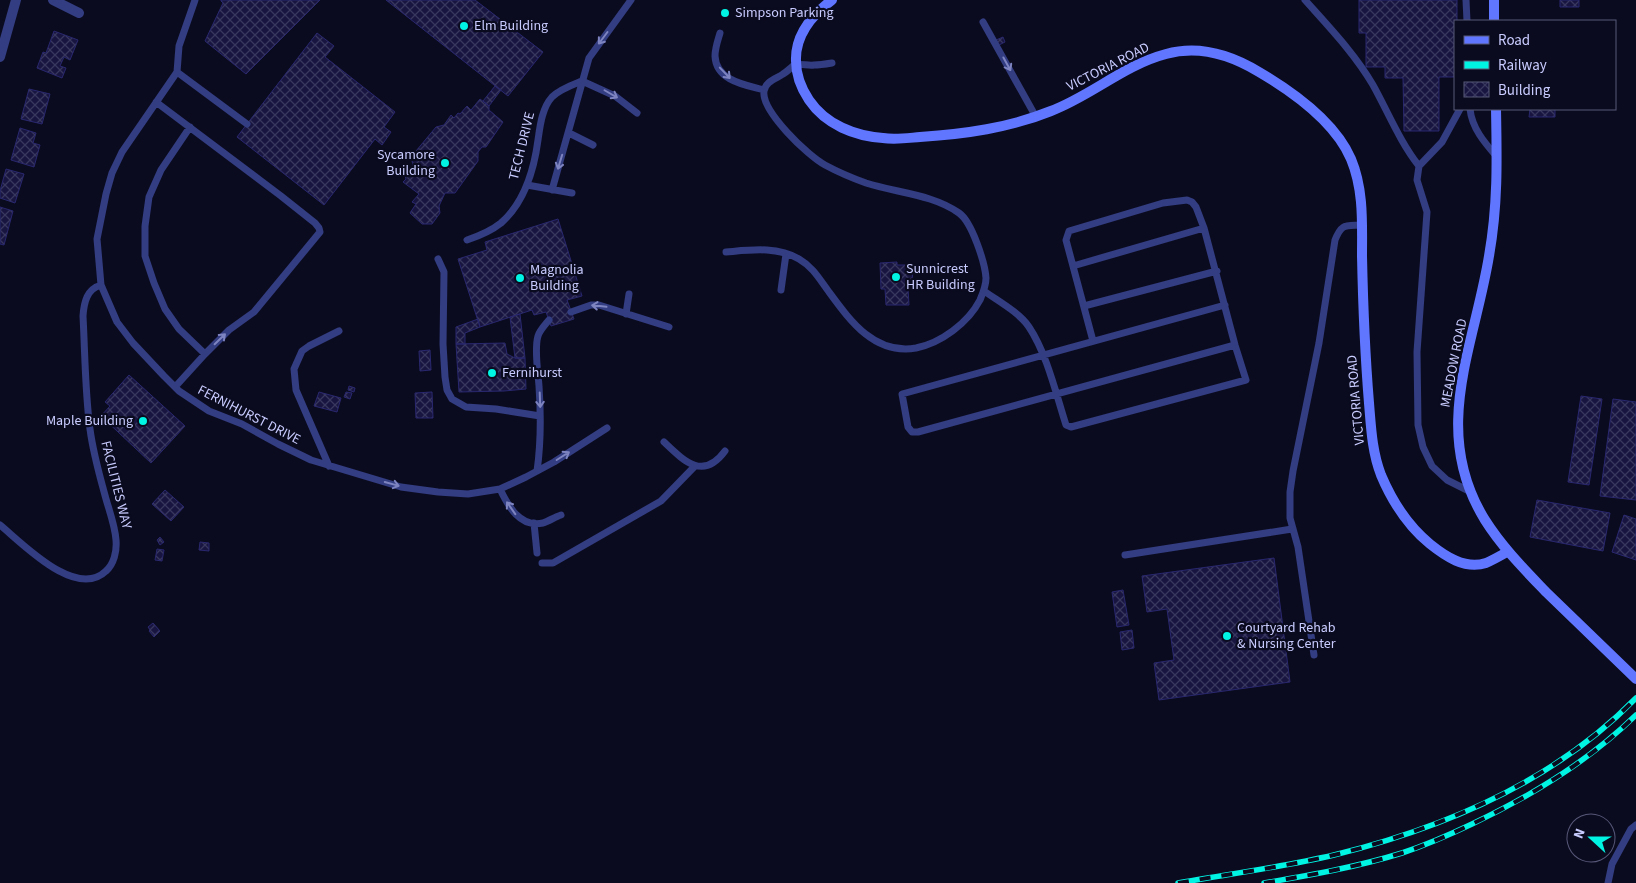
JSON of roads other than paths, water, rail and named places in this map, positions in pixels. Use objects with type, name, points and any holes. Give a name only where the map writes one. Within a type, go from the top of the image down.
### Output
[{"type":"street","points":[[0,57],[16,0]]},
{"type":"street","points":[[54,0],[79,13]]},
{"type":"street","name":"VICTORIA ROAD","points":[[832,0],[808,23],[800,38],[796,50],[798,78],[813,106],[828,120],[849,131],[865,135],[885,139],[945,136],[984,130],[1036,117],[1055,110],[1135,66],[1167,54],[1194,50],[1215,53],[1237,60],[1260,72],[1308,106],[1328,124],[1345,148],[1355,170],[1361,200],[1366,367],[1372,439],[1381,475],[1403,516],[1425,540],[1445,556],[1463,563],[1478,565],[1507,552]]},
{"type":"street","points":[[1494,0],[1494,20]]},
{"type":"street","name":"MEADOW ROAD","points":[[1496,110],[1496,212],[1491,248],[1463,374],[1458,415],[1460,451],[1470,492],[1484,518],[1507,552],[1636,679]]},
{"type":"lane","points":[[195,0],[179,46],[177,72],[247,124]]},
{"type":"lane","points":[[552,190],[589,58],[631,0]]},
{"type":"lane","points":[[1306,0],[1338,37],[1372,83],[1409,153],[1419,166]]},
{"type":"lane","points":[[1466,0],[1467,20]]},
{"type":"lane","points":[[983,22],[1036,117]]},
{"type":"lane","points":[[720,33],[715,56],[716,62],[725,76],[735,82],[764,90]]},
{"type":"lane","points":[[726,252],[754,249],[772,250],[798,258],[817,274],[828,291],[857,326],[871,340],[884,346],[900,349],[916,348],[951,332],[965,321],[976,306],[984,291],[986,278],[974,233],[960,214],[931,200],[867,183],[824,164],[806,151],[785,130],[767,102],[764,90],[767,84],[796,65],[812,66],[832,63]]},
{"type":"lane","name":"FERNIHURST DRIVE","points":[[177,72],[122,152],[112,173],[97,239],[101,285],[117,322],[175,387],[209,411],[242,424],[286,448],[329,466],[401,486],[438,492],[468,494],[500,489],[537,472],[607,428]]},
{"type":"lane","points":[[582,81],[599,87],[615,96],[637,113]]},
{"type":"lane","name":"TECH DRIVE","points":[[467,240],[482,234],[502,222],[516,204],[527,185],[535,160],[546,106],[551,97],[560,90],[582,81]]},
{"type":"lane","points":[[156,102],[281,196],[315,224],[320,232],[254,312],[229,330],[175,387]]},
{"type":"lane","points":[[1459,110],[1442,142],[1419,166],[1417,180],[1427,212],[1417,352],[1418,425],[1423,447],[1432,466],[1447,480],[1470,492]]},
{"type":"lane","points":[[1470,110],[1471,120],[1480,136],[1497,157]]},
{"type":"lane","points":[[190,128],[162,170],[149,197],[145,226],[146,256],[154,283],[165,309],[179,329],[205,354]]},
{"type":"lane","points":[[569,133],[593,145]]},
{"type":"lane","points":[[527,185],[572,193]]},
{"type":"lane","points":[[984,291],[1029,326],[1043,356],[1066,425],[1071,427],[1246,380],[1235,346],[1217,271],[1204,228],[1196,207],[1187,200],[1162,203],[1069,231],[1066,240],[1093,341]]},
{"type":"lane","points":[[1314,655],[1298,547],[1290,518],[1293,471],[1319,343],[1335,240],[1339,229],[1344,226],[1362,225]]},
{"type":"lane","points":[[1073,266],[1204,228]]},
{"type":"lane","points":[[782,290],[786,254]]},
{"type":"lane","points":[[438,259],[444,272],[443,344],[445,377],[447,390],[452,398],[466,408],[540,416]]},
{"type":"lane","points":[[1084,306],[1217,271]]},
{"type":"lane","name":"FACILITIES WAY","points":[[0,525],[44,562],[72,578],[86,579],[97,577],[107,571],[114,559],[116,547],[115,533],[90,429],[83,316],[89,292],[92,288],[101,285]]},
{"type":"lane","points":[[626,314],[629,294]]},
{"type":"lane","points":[[571,312],[598,305],[669,327]]},
{"type":"lane","points":[[1225,305],[902,394],[908,427],[912,432],[918,432],[1235,346]]},
{"type":"lane","points":[[537,472],[540,451],[540,416],[536,347],[538,336],[549,320]]},
{"type":"lane","points":[[329,466],[296,390],[294,369],[302,351],[339,331]]},
{"type":"lane","points":[[664,442],[680,457],[694,466],[712,464],[725,451]]},
{"type":"lane","points":[[542,563],[553,563],[661,501],[694,466]]},
{"type":"lane","points":[[500,489],[516,515],[527,522],[543,523],[561,515]]},
{"type":"lane","points":[[534,523],[537,553]]},
{"type":"lane","points":[[1125,554],[1292,529]]},
{"type":"lane","points":[[1608,883],[1612,864],[1631,829],[1636,825]]},
{"type":"railway","points":[[1178,883],[1276,867],[1334,855],[1416,831],[1457,815],[1534,777],[1571,753],[1605,727],[1636,698]]},
{"type":"railway","points":[[1264,883],[1385,858],[1420,847],[1455,832],[1516,802],[1558,776],[1599,748],[1636,715]]},
{"type":"place","name":"Simpson Parking","points":[[725,13]]},
{"type":"place","name":"Elm Building","points":[[464,26]]},
{"type":"place","name":"Sycamore Building","points":[[445,163]]},
{"type":"place","name":"Sunnicrest HR Building","points":[[896,277]]},
{"type":"place","name":"Magnolia Building","points":[[520,278]]},
{"type":"place","name":"Fernihurst","points":[[492,373]]},
{"type":"place","name":"Maple Building","points":[[143,421]]},
{"type":"place","name":"Courtyard Rehab & Nursing Center","points":[[1227,636]]}]
